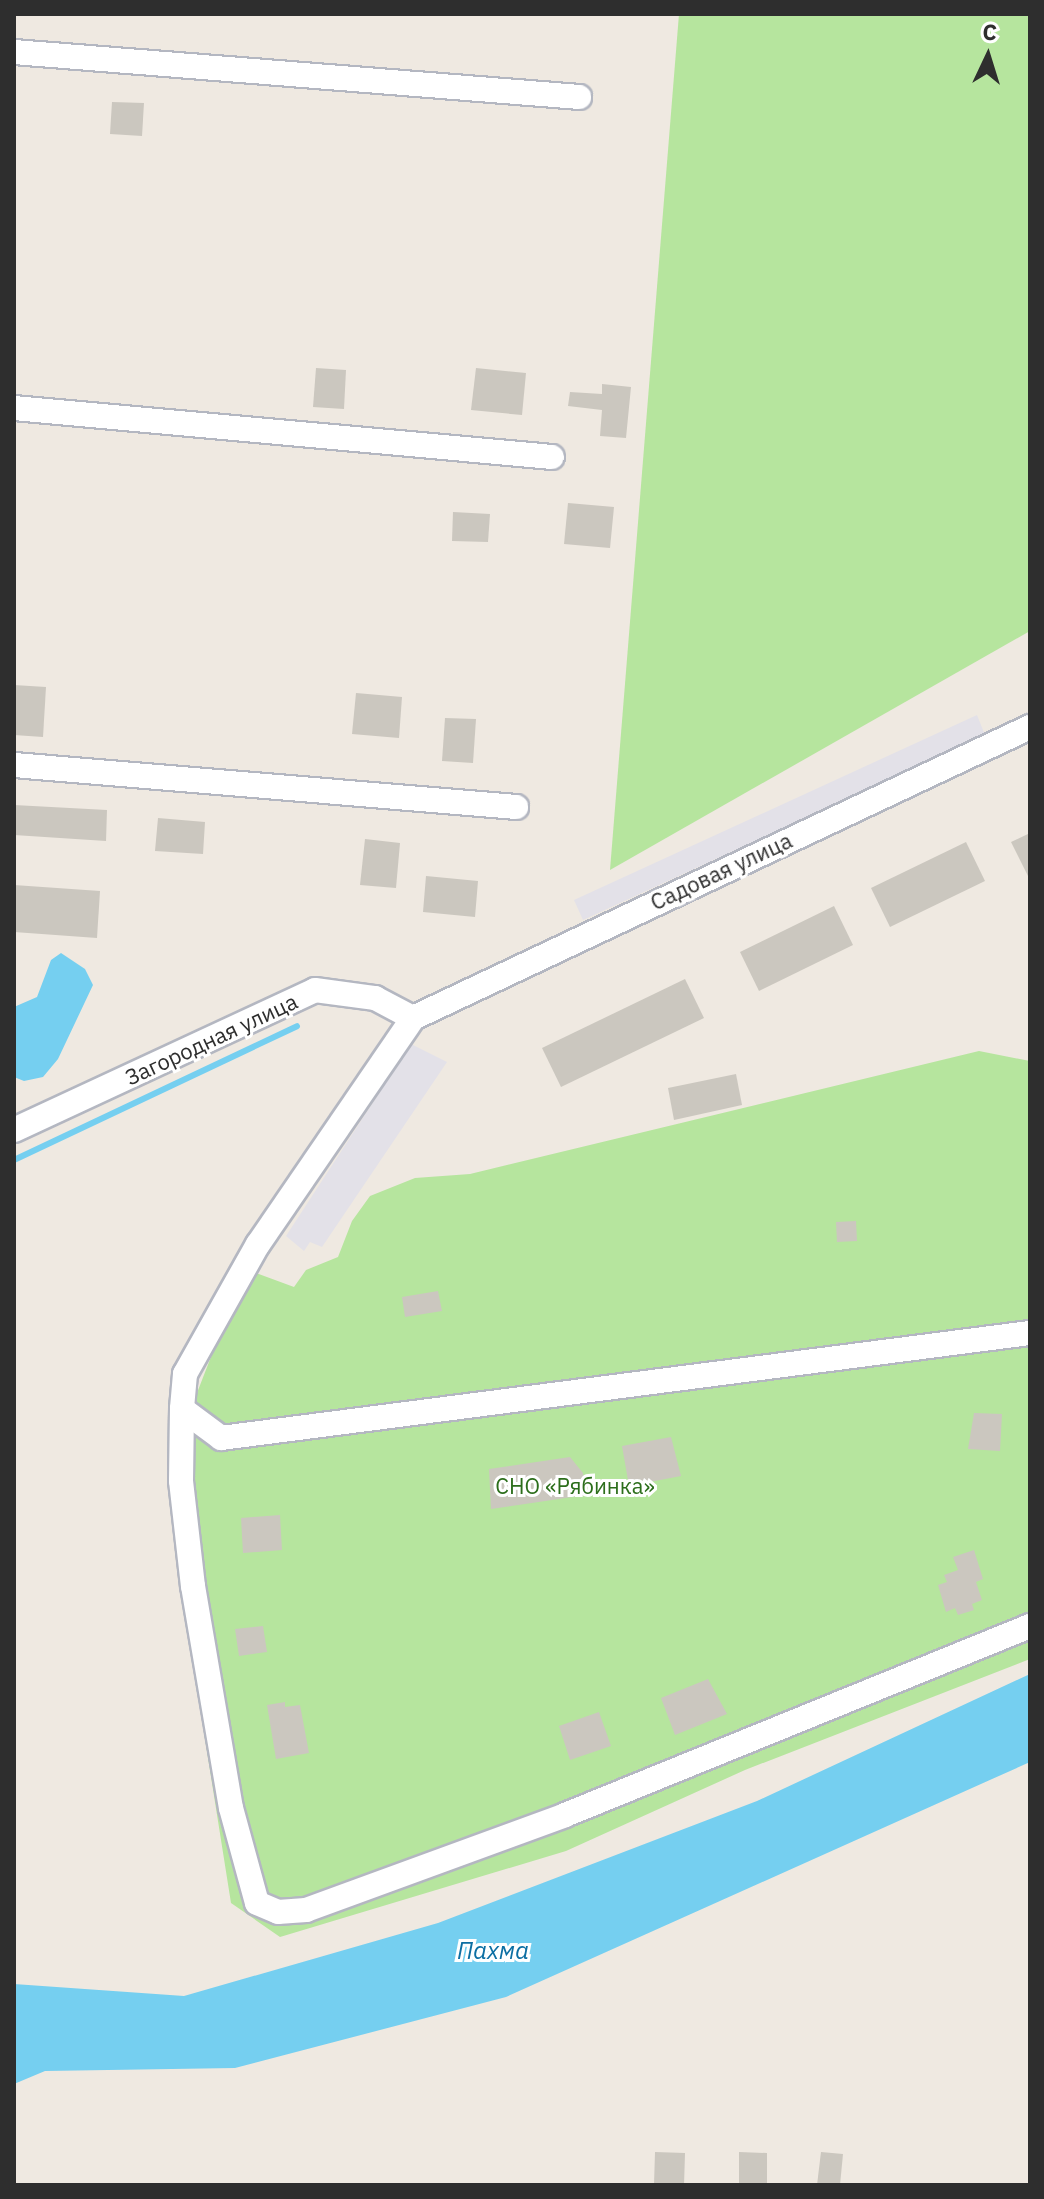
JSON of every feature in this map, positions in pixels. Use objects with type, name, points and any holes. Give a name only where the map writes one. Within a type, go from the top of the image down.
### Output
[{"type":"street","points":[[14,52],[579,97]]},
{"type":"street","points":[[14,408],[552,457]]},
{"type":"street","name":"Садовая улица","points":[[413,1018],[1030,727]]},
{"type":"street","points":[[14,765],[516,807]]},
{"type":"street","name":"Загородная улица","points":[[14,1130],[315,990],[375,998],[413,1018]]},
{"type":"street","points":[[413,1018],[258,1244],[185,1374],[181,1481],[193,1586],[231,1808],[257,1903],[278,1912],[306,1910],[565,1815],[1030,1626]]},
{"type":"street","points":[[182,1409],[221,1438],[1030,1333]]},
{"type":"shaded area","points":[[977,715],[985,735],[583,920],[574,900]]},
{"type":"shaded area","points":[[411,1044],[447,1062],[322,1247],[310,1242],[304,1251],[286,1236]]},
{"type":"green space","points":[[679,14],[1030,14],[1030,631],[610,870]]},
{"type":"green space","name":"СНО «Рябинка»","points":[[979,1051],[1030,1061],[1030,1659],[745,1770],[566,1851],[280,1937],[231,1903],[182,1594],[190,1411],[245,1269],[294,1287],[306,1270],[338,1257],[352,1221],[370,1196],[415,1178],[470,1174]]},
{"type":"water","points":[[61,953],[85,969],[93,985],[58,1059],[43,1077],[24,1081],[14,1077],[14,1007],[37,997],[51,960]]},
{"type":"water","name":"Пахма","points":[[1030,1674],[1030,1762],[506,1997],[235,2068],[45,2071],[14,2084],[14,1984],[184,1996],[438,1923],[757,1801]]},
{"type":"building","points":[[112,102],[144,103],[142,136],[110,134]]},
{"type":"building","points":[[316,368],[346,370],[344,409],[313,407]]},
{"type":"building","points":[[476,368],[526,373],[522,415],[471,410]]},
{"type":"building","points":[[602,384],[631,387],[626,438],[600,436],[602,410],[568,406],[570,392],[602,394]]},
{"type":"building","points":[[568,503],[614,507],[610,548],[564,544]]},
{"type":"building","points":[[453,512],[490,514],[488,542],[452,541]]},
{"type":"building","points":[[14,685],[46,687],[43,737],[14,735]]},
{"type":"building","points":[[356,693],[402,697],[399,738],[352,734]]},
{"type":"building","points":[[445,718],[476,719],[473,763],[442,761]]},
{"type":"building","points":[[14,805],[107,810],[106,841],[14,835]]},
{"type":"building","points":[[158,818],[205,822],[203,854],[155,851]]},
{"type":"building","points":[[1030,833],[1030,880],[1011,842]]},
{"type":"building","points":[[365,839],[400,843],[396,888],[360,885]]},
{"type":"building","points":[[966,842],[985,881],[890,927],[871,888]]},
{"type":"building","points":[[426,876],[478,881],[475,917],[423,912]]},
{"type":"building","points":[[14,885],[100,891],[97,938],[14,932]]},
{"type":"building","points":[[834,906],[853,945],[759,991],[740,952]]},
{"type":"building","points":[[685,979],[704,1018],[561,1087],[542,1048]]},
{"type":"building","points":[[736,1074],[742,1105],[674,1120],[668,1088]]},
{"type":"building","points":[[856,1221],[857,1241],[837,1242],[836,1222]]},
{"type":"building","points":[[438,1291],[442,1311],[405,1317],[402,1297]]},
{"type":"building","points":[[974,1413],[1002,1414],[1000,1451],[968,1449]]},
{"type":"building","points":[[671,1437],[681,1476],[629,1486],[622,1446]]},
{"type":"building","points":[[570,1457],[583,1473],[586,1495],[491,1509],[489,1469]]},
{"type":"building","points":[[280,1515],[282,1550],[243,1553],[241,1518]]},
{"type":"building","points":[[974,1550],[983,1579],[976,1582],[982,1600],[972,1604],[974,1610],[958,1615],[955,1608],[946,1612],[938,1585],[947,1582],[944,1575],[958,1570],[953,1557]]},
{"type":"building","points":[[263,1626],[267,1652],[239,1656],[235,1629]]},
{"type":"building","points":[[708,1679],[727,1714],[675,1735],[661,1698]]},
{"type":"building","points":[[285,1702],[285,1707],[300,1705],[309,1753],[276,1759],[267,1705]]},
{"type":"building","points":[[599,1712],[611,1746],[570,1760],[559,1726]]},
{"type":"building","points":[[655,2152],[685,2153],[684,2185],[654,2185]]},
{"type":"building","points":[[739,2152],[767,2153],[767,2185],[739,2185]]},
{"type":"building","points":[[821,2152],[843,2154],[840,2185],[817,2185]]},
{"type":"waterway","points":[[14,1160],[297,1026]]}]
